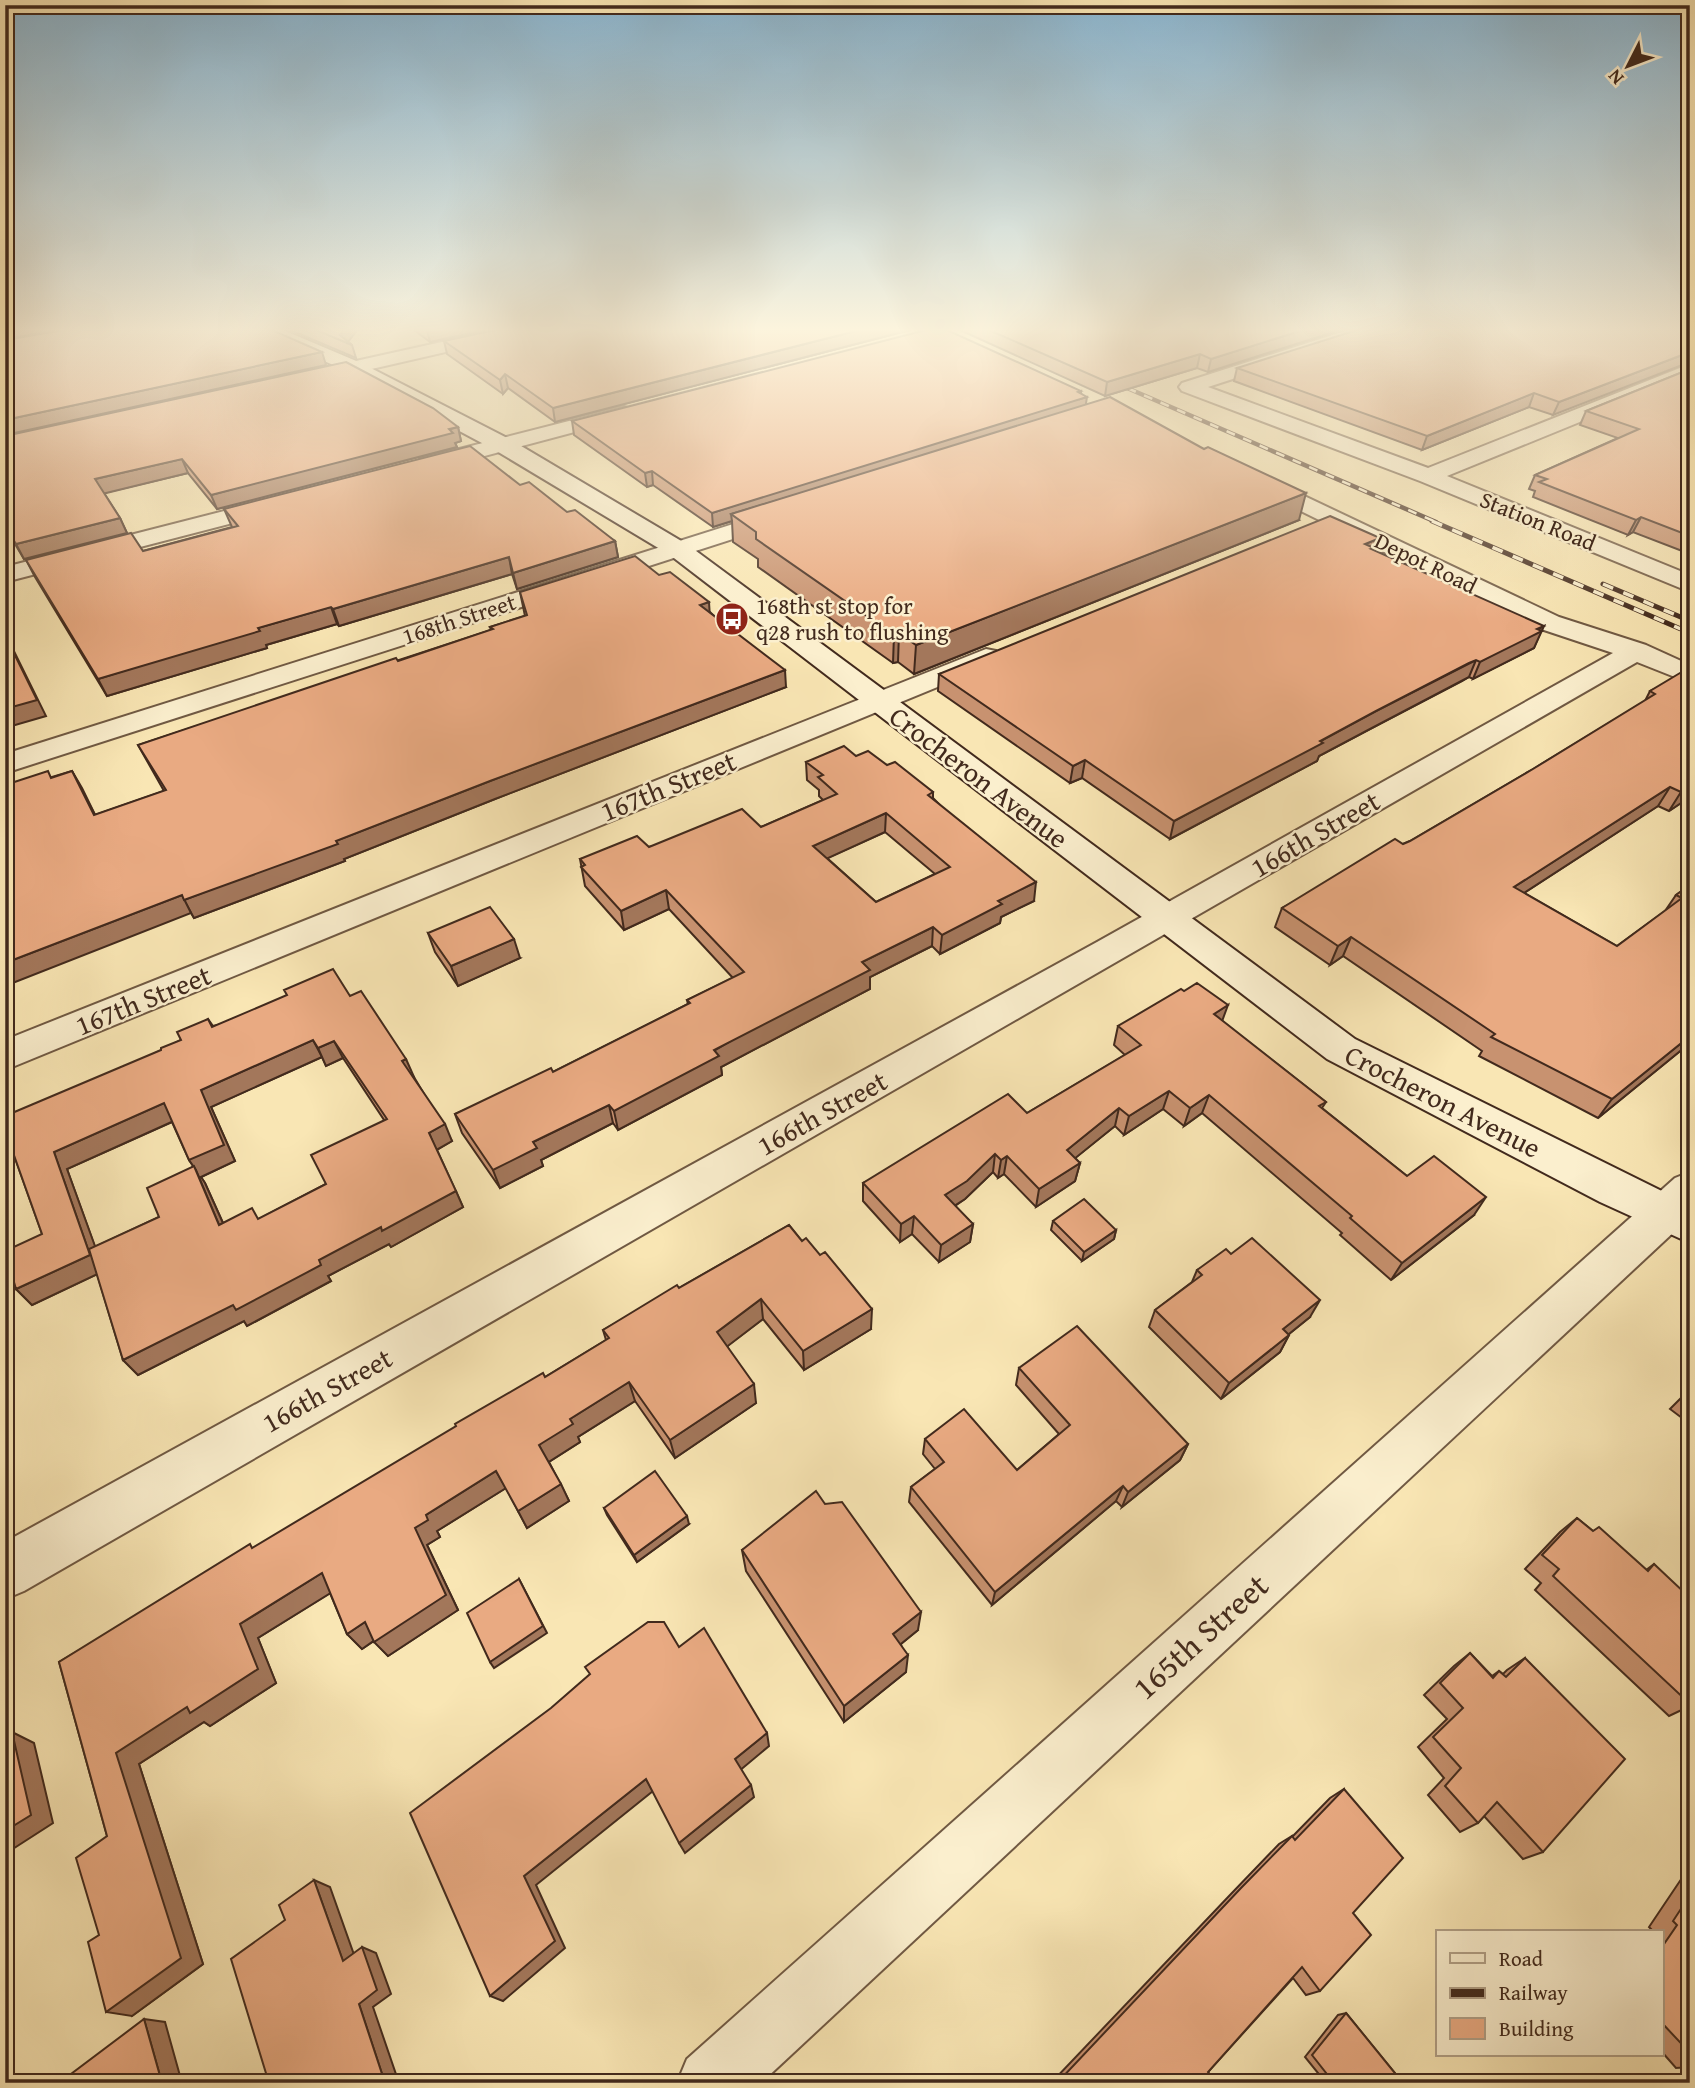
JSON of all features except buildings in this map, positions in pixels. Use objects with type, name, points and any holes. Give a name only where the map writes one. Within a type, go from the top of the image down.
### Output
[{"type":"street","name":"Crocheron Avenue","points":[[469,427],[679,550],[1341,1049],[1681,1210]]},
{"type":"street","points":[[404,471],[570,427]]},
{"type":"street","name":"Station Road","points":[[1298,427],[1428,476],[1690,584]]},
{"type":"street","points":[[1428,476],[1548,427]]},
{"type":"street","name":"Depot Road","points":[[1235,470],[1550,623],[1636,651],[1690,675]]},
{"type":"street","points":[[5,575],[298,499]]},
{"type":"street","name":"168th Street","points":[[5,764],[807,508]]},
{"type":"street","points":[[1297,530],[1332,518]]},
{"type":"street","name":"167th Street","points":[[5,1056],[1005,649]]},
{"type":"street","name":"166th Street","points":[[5,1572],[1636,651]]},
{"type":"street","name":"165th Street","points":[[711,2083],[1681,1210]]},
{"type":"railway","points":[[1218,427],[1436,522]]},
{"type":"railway","points":[[1432,521],[1690,633]]},
{"type":"railway","points":[[1603,584],[1690,621]]},
{"type":"place","name":"168th st stop for q28 rush to flushing","points":[[732,619]]}]
